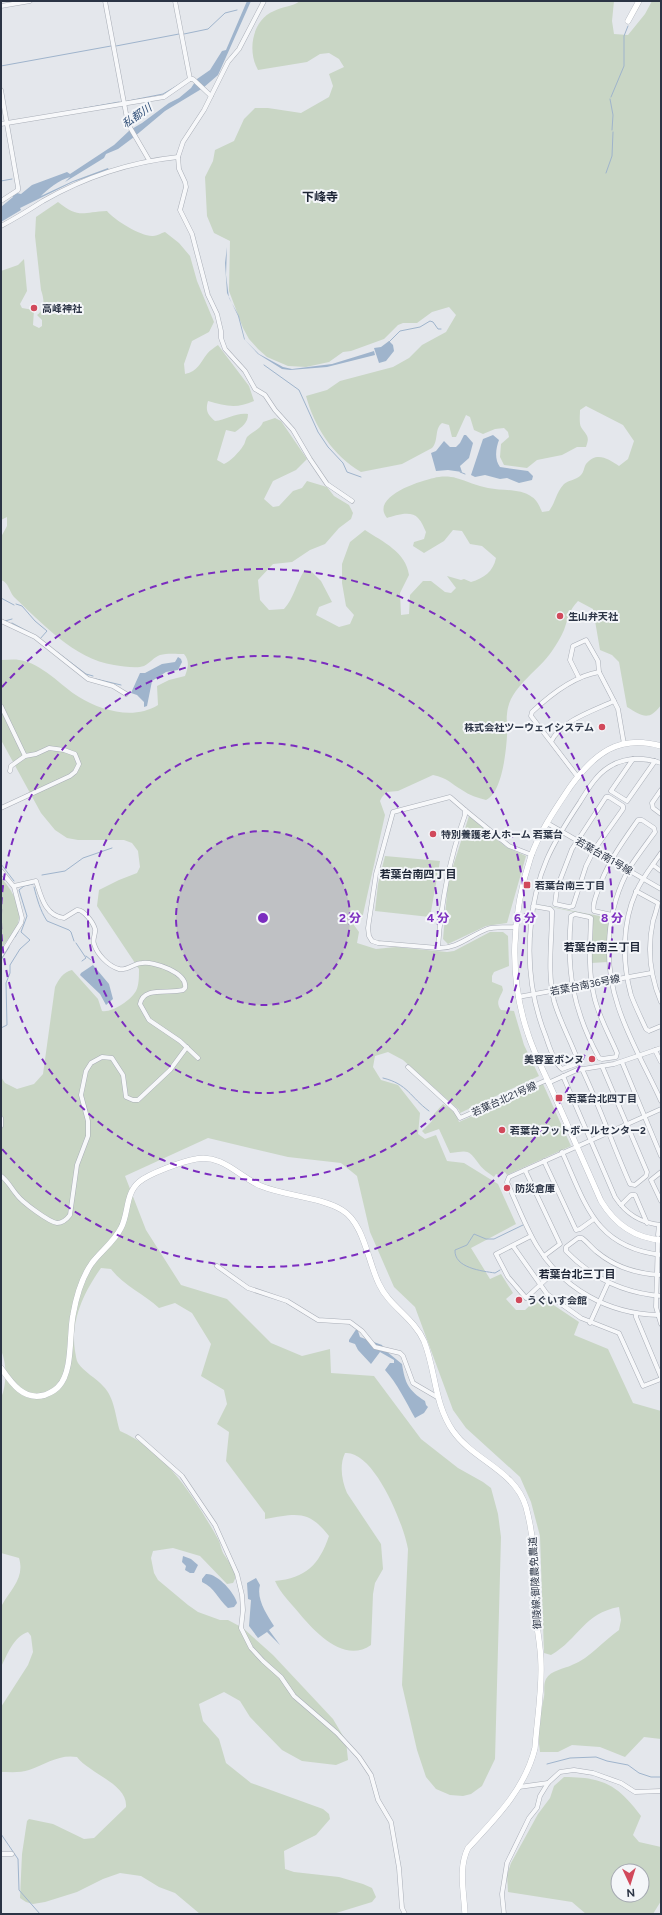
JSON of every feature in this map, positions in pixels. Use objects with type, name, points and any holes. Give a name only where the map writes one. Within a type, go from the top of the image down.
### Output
[{"type":"street","points":[[1,6],[30,1]]},
{"type":"street","points":[[105,1],[123,104],[128,124],[148,160]]},
{"type":"street","points":[[175,1],[190,79],[211,96]]},
{"type":"street","points":[[264,1],[239,49],[228,62],[211,96],[183,142],[178,157],[180,170],[185,182],[180,210],[192,234],[208,295],[217,314],[221,328],[222,343],[245,371],[255,388],[265,395],[275,410],[293,430],[327,484],[352,501]]},
{"type":"street","points":[[628,21],[639,1]]},
{"type":"street","points":[[1,124],[164,97],[190,79]]},
{"type":"street","points":[[1,90],[18,187],[18,190],[1,201]]},
{"type":"street","points":[[1,226],[79,183],[128,164],[178,157]]},
{"type":"street","points":[[1,621],[35,637],[88,679],[113,686],[126,694]]},
{"type":"street","points":[[578,678],[570,660],[573,646],[583,640],[586,640],[598,661],[599,672],[618,709],[624,744]]},
{"type":"street","points":[[577,776],[531,716],[532,712],[550,696],[578,678],[599,672]]},
{"type":"street","points":[[551,742],[562,729],[572,722],[591,711],[614,701]]},
{"type":"street","points":[[1,706],[25,756]]},
{"type":"street","points":[[659,1238],[650,1239],[632,1232],[610,1214],[576,1146],[528,1034],[518,997],[514,950],[515,927],[520,895],[532,855],[547,823],[577,776],[598,755],[609,748],[624,744],[644,742],[661,746]]},
{"type":"street","points":[[1,808],[70,776],[75,772],[79,764],[75,754],[64,750],[49,748],[36,754],[25,756],[11,766],[10,771]]},
{"type":"street","points":[[633,759],[611,791],[627,801],[655,761]]},
{"type":"street","points":[[534,906],[550,909],[552,911],[550,950],[553,991],[559,1015],[578,1061],[576,1064],[563,1069],[560,1068],[547,1040],[538,1014],[534,994],[530,942],[534,906],[545,861],[560,832],[601,772],[612,765],[633,759],[661,763]]},
{"type":"street","points":[[661,790],[652,803],[652,808],[661,814]]},
{"type":"street","points":[[515,927],[489,928],[456,946],[438,948],[372,941],[369,936],[368,928],[376,874],[393,812],[450,797],[508,846],[532,855]]},
{"type":"street","points":[[606,797],[609,797],[623,806],[623,808],[594,850],[584,872],[573,906],[570,907],[555,904],[557,888],[572,849],[606,797]]},
{"type":"street","points":[[438,948],[439,921],[445,878],[453,848],[465,815],[465,810]]},
{"type":"street","points":[[612,915],[596,912],[593,909],[602,875],[610,860],[638,820],[642,820],[654,828],[655,832],[629,870],[612,915],[609,941],[611,980],[618,1006],[661,1101]]},
{"type":"street","name":"若葉台南1号線","points":[[547,823],[560,832],[661,889]]},
{"type":"street","points":[[661,853],[636,891],[628,918],[626,935],[627,977],[631,996],[646,1030],[649,1031],[661,1026]]},
{"type":"street","points":[[653,865],[661,871]]},
{"type":"street","points":[[1,871],[14,886],[22,918],[21,923],[1,955]]},
{"type":"street","points":[[14,886],[36,881],[45,906],[49,911],[60,918],[64,918],[77,910],[82,912],[90,920],[95,929],[93,943],[103,958],[111,966],[124,969],[141,963],[150,963],[180,975],[185,983],[183,990],[150,993],[144,995],[140,1004],[144,1014],[155,1025],[187,1047],[198,1058]]},
{"type":"street","points":[[636,891],[658,903],[650,941],[651,973],[661,1002]]},
{"type":"street","points":[[575,914],[591,918],[589,953],[592,983],[599,1012],[617,1053],[616,1057],[599,1058],[579,1014],[572,987],[569,964],[571,916],[575,914]]},
{"type":"street","name":"若葉台南36号線","points":[[518,997],[651,973]]},
{"type":"street","points":[[1,1176],[21,1199],[47,1217],[57,1223],[68,1219],[70,1215],[77,1165],[88,1136],[88,1121],[81,1095],[86,1071],[89,1066],[102,1057],[112,1058],[123,1075],[126,1097],[133,1100],[138,1100],[170,1070],[187,1047]]},
{"type":"street","points":[[548,1081],[582,1069],[622,1062],[661,1048]]},
{"type":"street","points":[[656,1050],[661,1062]]},
{"type":"street","points":[[622,1062],[661,1156]]},
{"type":"street","points":[[582,1069],[600,1107],[608,1132],[630,1184],[635,1185],[647,1173],[602,1066]]},
{"type":"street","name":"若葉台北21号線","points":[[408,1067],[455,1110],[460,1118],[548,1081]]},
{"type":"street","points":[[563,1076],[585,1122],[615,1197],[632,1216],[660,1225],[658,1315],[661,1324]]},
{"type":"street","points":[[658,1315],[636,1314],[616,1309],[590,1298],[555,1271],[532,1236],[507,1182],[509,1176],[661,1109]]},
{"type":"street","points":[[1,1118],[1,1126]]},
{"type":"street","points":[[562,1152],[594,1219],[606,1232],[629,1248],[659,1255]]},
{"type":"street","name":"御陵線;御陵農免農道","points":[[1,1368],[15,1388],[25,1394],[41,1396],[50,1393],[59,1387],[65,1377],[73,1312],[84,1278],[90,1265],[121,1228],[130,1193],[135,1185],[142,1179],[174,1165],[197,1158],[210,1158],[226,1164],[250,1181],[264,1187],[334,1205],[348,1214],[356,1225],[379,1285],[386,1296],[410,1320],[421,1336],[430,1358],[437,1397],[454,1432],[461,1440],[500,1470],[518,1489],[525,1504],[534,1536],[536,1555],[535,1611],[541,1662],[535,1748],[533,1757],[519,1786],[502,1811],[468,1848],[464,1855],[462,1864],[465,1914]]},
{"type":"street","points":[[544,1161],[576,1230],[580,1230],[594,1219]]},
{"type":"street","points":[[525,1170],[560,1244],[544,1256]]},
{"type":"street","points":[[661,1172],[651,1180],[661,1201]]},
{"type":"street","points":[[621,1205],[631,1195],[635,1195],[647,1222]]},
{"type":"street","points":[[532,1236],[496,1255],[508,1277],[525,1298],[555,1271]]},
{"type":"street","points":[[659,1275],[620,1266],[597,1252],[582,1238],[578,1238],[567,1246],[566,1251],[578,1263],[608,1283],[628,1290],[659,1296]]},
{"type":"street","points":[[513,1246],[547,1294],[562,1306],[590,1323],[619,1333],[643,1386],[661,1378],[636,1314]]},
{"type":"street","points":[[217,1266],[248,1288],[287,1301],[318,1320],[346,1321],[354,1324],[375,1347],[400,1352],[403,1356],[413,1383],[437,1397]]},
{"type":"street","points":[[590,1323],[608,1283]]},
{"type":"street","points":[[138,1437],[182,1476],[215,1525],[237,1574],[242,1595],[243,1610],[240,1628],[251,1648],[281,1677],[294,1696],[328,1724],[367,1767],[378,1800],[391,1822],[399,1868],[402,1908],[405,1914]]},
{"type":"street","points":[[504,1914],[502,1894],[507,1863],[529,1818],[537,1808],[540,1796],[548,1783],[560,1772],[574,1770],[609,1778],[635,1792],[661,1791]]},
{"type":"street","points":[[519,1786],[548,1783]]},
{"type":"street","points":[[1,1854],[12,1854]]},
{"type":"green space","points":[[300,1],[614,1],[612,21],[614,34],[628,35],[645,14],[652,1],[661,1],[661,705],[653,713],[646,716],[627,707],[619,662],[612,655],[600,650],[593,609],[578,601],[571,611],[563,633],[552,651],[518,688],[509,704],[506,752],[499,781],[491,796],[486,800],[471,795],[446,779],[433,775],[398,791],[387,792],[382,797],[380,801],[385,815],[362,919],[352,917],[351,921],[359,932],[357,943],[376,949],[396,947],[447,952],[454,951],[490,932],[503,932],[508,936],[509,966],[494,972],[492,982],[502,986],[503,990],[499,998],[498,1005],[501,1010],[514,1011],[524,1045],[539,1076],[460,1113],[459,1110],[403,1060],[388,1052],[375,1056],[373,1067],[381,1080],[398,1085],[420,1113],[418,1134],[425,1139],[436,1135],[447,1161],[464,1163],[498,1184],[516,1224],[471,1248],[490,1279],[501,1274],[513,1293],[506,1299],[516,1310],[525,1310],[540,1296],[579,1322],[574,1335],[608,1349],[633,1403],[661,1411],[661,1739],[644,1737],[625,1757],[600,1747],[572,1745],[558,1752],[540,1752],[539,1724],[546,1679],[554,1672],[585,1658],[619,1630],[621,1620],[619,1607],[607,1610],[589,1621],[561,1649],[551,1655],[544,1653],[540,1536],[531,1502],[520,1477],[466,1428],[453,1410],[415,1307],[394,1287],[370,1232],[357,1176],[341,1163],[288,1157],[208,1138],[125,1176],[146,1230],[181,1285],[227,1299],[271,1343],[302,1356],[330,1349],[331,1373],[374,1376],[421,1439],[458,1468],[491,1488],[498,1514],[501,1537],[495,1759],[482,1786],[471,1794],[463,1796],[450,1795],[436,1789],[426,1777],[417,1750],[402,1685],[408,1549],[401,1523],[394,1507],[377,1476],[367,1463],[356,1455],[345,1453],[342,1463],[343,1478],[347,1493],[381,1544],[383,1569],[375,1583],[373,1594],[371,1645],[361,1650],[351,1651],[331,1643],[313,1629],[286,1598],[275,1581],[295,1577],[310,1568],[321,1555],[329,1536],[321,1527],[308,1517],[293,1515],[265,1519],[265,1513],[226,1461],[229,1432],[217,1424],[227,1404],[224,1390],[201,1376],[211,1344],[192,1313],[175,1303],[159,1308],[121,1280],[111,1269],[101,1268],[84,1297],[77,1318],[74,1340],[77,1362],[107,1391],[112,1402],[120,1431],[136,1439],[151,1450],[165,1463],[189,1492],[218,1539],[223,1552],[234,1569],[235,1579],[233,1583],[227,1584],[200,1556],[173,1548],[153,1551],[151,1558],[154,1573],[158,1580],[198,1612],[220,1620],[228,1620],[243,1628],[273,1655],[333,1719],[346,1741],[348,1760],[336,1765],[302,1761],[282,1750],[250,1717],[240,1701],[224,1692],[199,1704],[203,1721],[219,1739],[226,1763],[251,1783],[323,1809],[329,1814],[330,1819],[316,1835],[284,1851],[285,1869],[294,1872],[339,1877],[363,1884],[372,1888],[376,1897],[372,1902],[333,1914],[200,1914],[175,1893],[159,1887],[141,1876],[120,1873],[103,1879],[77,1892],[45,1902],[33,1904],[20,1898],[22,1854],[27,1821],[29,1819],[53,1824],[84,1839],[94,1838],[126,1807],[125,1799],[121,1792],[107,1780],[90,1769],[77,1757],[70,1756],[58,1758],[26,1771],[1,1772],[1,1707],[28,1665],[33,1652],[31,1636],[28,1632],[19,1637],[15,1642],[8,1652],[1,1667],[1,1610],[2,1605],[19,1577],[20,1565],[19,1558],[1,1553],[1,1398],[6,1374],[1,1350],[1,1077],[5,1083],[17,1089],[34,1084],[43,1074],[55,987],[66,972],[72,970],[98,999],[102,1011],[116,1008],[134,995],[138,984],[139,969],[97,906],[99,890],[137,873],[140,867],[138,851],[132,843],[124,840],[78,840],[67,838],[55,830],[41,813],[1,740],[1,660],[17,660],[27,662],[43,670],[88,702],[108,710],[129,713],[149,710],[158,705],[157,686],[169,680],[185,676],[188,665],[184,654],[160,655],[144,666],[137,667],[114,665],[85,656],[72,648],[47,628],[12,595],[7,585],[1,580],[1,537],[7,526],[7,517],[1,520],[1,271],[18,265],[24,259],[27,291],[20,304],[22,308],[34,310],[33,325],[39,328],[42,326],[42,320],[37,315],[42,310],[44,304],[35,236],[36,217],[58,202],[76,213],[107,211],[128,227],[148,236],[154,236],[165,232],[179,243],[190,256],[197,281],[214,322],[209,332],[192,341],[184,364],[185,374],[196,369],[208,353],[218,345],[249,386],[254,401],[248,404],[231,406],[208,401],[208,412],[215,421],[240,414],[248,414],[246,422],[238,430],[235,432],[226,430],[217,460],[224,464],[229,461],[242,448],[247,437],[258,429],[263,422],[275,418],[281,421],[307,459],[296,470],[273,481],[264,499],[273,507],[279,506],[293,491],[302,488],[307,481],[327,487],[334,496],[349,505],[353,513],[351,519],[339,528],[325,544],[310,550],[292,562],[273,564],[258,580],[260,600],[269,610],[284,609],[304,571],[310,570],[321,581],[332,602],[319,607],[316,615],[339,627],[350,624],[354,615],[346,606],[342,583],[342,564],[350,542],[365,530],[393,548],[399,554],[407,567],[409,575],[400,593],[401,615],[409,614],[410,595],[423,581],[431,581],[445,592],[451,593],[456,588],[447,576],[461,580],[464,579],[471,582],[487,574],[493,567],[496,558],[482,546],[470,544],[462,531],[453,530],[444,541],[424,553],[413,546],[414,542],[424,539],[426,532],[422,523],[412,514],[387,518],[384,510],[385,503],[390,497],[408,486],[436,477],[448,477],[488,488],[522,492],[534,498],[542,512],[549,511],[564,484],[581,475],[586,464],[590,460],[598,457],[607,459],[619,466],[628,459],[634,441],[623,425],[586,406],[580,410],[580,423],[588,438],[586,447],[577,447],[562,455],[537,460],[527,468],[504,465],[500,457],[501,444],[509,437],[508,432],[504,428],[495,429],[483,434],[474,430],[470,417],[466,415],[456,437],[452,437],[449,425],[442,423],[438,428],[432,448],[402,464],[361,472],[342,458],[333,449],[314,418],[306,396],[327,390],[340,381],[393,367],[409,358],[422,345],[446,332],[456,315],[449,307],[432,312],[417,323],[403,323],[398,325],[384,339],[351,351],[343,352],[329,362],[306,367],[288,366],[267,357],[249,339],[243,328],[229,291],[230,241],[214,233],[207,216],[205,177],[213,161],[215,150],[234,141],[244,119],[255,108],[268,108],[301,113],[329,97],[333,86],[329,74],[344,67],[339,59],[329,53],[320,54],[307,62],[258,70],[255,62],[252,45],[256,29],[261,21],[274,11]]},
{"type":"green space","points":[[469,816],[506,847],[526,856],[507,923],[486,926],[448,944],[443,939],[448,882]]},
{"type":"green space","points":[[385,856],[440,861],[430,917],[375,911],[378,884]]},
{"type":"green space","points":[[1,878],[9,887],[15,899],[19,911],[19,917],[15,929],[1,949]]},
{"type":"green space","points":[[537,904],[610,918],[608,962],[591,963],[591,934],[593,916]]},
{"type":"green space","name":"若葉台フットボールセンター2","points":[[543,1084],[571,1146],[507,1175],[505,1172],[498,1175],[496,1174],[494,1177],[482,1168],[472,1155],[467,1152],[450,1153],[439,1129],[425,1134],[422,1131],[432,1121],[434,1114],[443,1104],[455,1112],[459,1122]]},
{"type":"green space","points":[[564,1777],[578,1777],[599,1781],[608,1785],[617,1790],[633,1805],[641,1816],[633,1835],[639,1842],[661,1847],[661,1901],[653,1914],[586,1914],[572,1902],[508,1892],[507,1875],[511,1863],[538,1814],[550,1798],[554,1786]]},
{"type":"water","points":[[247,1],[251,1],[218,75],[203,88],[165,111],[118,149],[106,154],[104,158],[65,182],[70,177],[58,182],[41,196],[73,181],[108,168],[109,170],[73,182],[20,208],[21,210],[1,222],[1,207],[13,197],[12,195],[17,193],[21,194],[32,185],[67,172],[70,174],[114,145],[130,130],[169,103],[179,98],[191,88],[197,79],[210,70],[222,51],[226,50]]},
{"type":"water","points":[[227,247],[226,275],[229,297],[227,293],[225,263]]},
{"type":"water","points":[[232,303],[239,316],[245,340],[259,354],[283,367],[292,369],[332,364],[374,351],[375,355],[327,367],[290,370],[282,369],[258,354],[244,339],[238,316]]},
{"type":"water","points":[[389,341],[393,345],[394,351],[386,361],[379,363],[374,348],[381,347]]},
{"type":"water","points":[[464,435],[466,435],[473,443],[469,458],[460,466],[462,472],[448,470],[436,471],[431,453],[436,451],[444,441],[450,447],[456,447]]},
{"type":"water","points":[[493,435],[499,440],[496,450],[496,457],[500,467],[528,471],[533,476],[532,480],[519,483],[507,478],[500,479],[485,475],[475,477],[471,475],[483,439]]},
{"type":"water","points":[[178,657],[182,662],[178,670],[166,672],[152,681],[147,706],[144,707],[144,702],[137,695],[131,693],[140,673],[145,673],[162,664],[175,662]]},
{"type":"water","points":[[93,965],[109,984],[113,999],[106,1005],[100,994],[80,975]]},
{"type":"water","points":[[357,1328],[360,1337],[382,1345],[386,1351],[402,1364],[404,1376],[408,1386],[425,1401],[428,1407],[424,1413],[415,1418],[385,1370],[390,1363],[394,1363],[394,1360],[380,1352],[371,1364],[358,1350],[355,1344],[349,1342]]},
{"type":"water","points":[[183,1556],[191,1559],[198,1565],[194,1573],[190,1573],[185,1570],[186,1566],[182,1562]]},
{"type":"water","points":[[206,1574],[215,1577],[225,1584],[236,1599],[237,1603],[234,1607],[228,1608],[210,1587],[202,1582],[202,1579]]},
{"type":"water","points":[[256,1578],[260,1585],[260,1596],[265,1612],[274,1626],[269,1630],[280,1645],[267,1632],[258,1638],[249,1626],[251,1600],[248,1599],[247,1583]]},
{"type":"waterway","points":[[184,34],[208,29],[225,13],[237,10]]},
{"type":"waterway","points":[[611,97],[624,66],[624,36],[628,26]]},
{"type":"waterway","points":[[116,46],[179,34]]},
{"type":"waterway","points":[[1,66],[111,46]]},
{"type":"waterway","name":"私都川","points":[[128,101],[163,94],[180,84]]},
{"type":"waterway","points":[[610,99],[613,115],[612,130]]},
{"type":"waterway","points":[[69,111],[119,102]]},
{"type":"waterway","points":[[606,173],[612,156],[613,132]]},
{"type":"waterway","points":[[1,181],[12,179]]},
{"type":"waterway","points":[[389,342],[400,331],[420,327],[430,321],[433,322],[438,329],[441,329]]},
{"type":"waterway","points":[[264,365],[299,390],[318,432],[328,447],[343,463],[347,472],[361,477]]},
{"type":"waterway","points":[[460,472],[465,474]]},
{"type":"waterway","points":[[1,598],[14,605]]},
{"type":"waterway","points":[[16,604],[22,606],[35,621],[47,631],[40,639]]},
{"type":"waterway","points":[[5,621],[12,619]]},
{"type":"waterway","points":[[12,623],[38,637]]},
{"type":"waterway","points":[[57,652],[86,674],[93,676]]},
{"type":"waterway","points":[[96,679],[121,685]]},
{"type":"waterway","points":[[42,875],[65,871],[83,858],[112,848]]},
{"type":"waterway","points":[[1,864],[14,881]]},
{"type":"waterway","points":[[1,1028],[7,1025],[6,983],[10,973],[10,965],[20,949],[30,940],[21,932],[27,916],[19,890],[24,886],[33,884]]},
{"type":"waterway","points":[[34,887],[41,909],[47,921],[69,930],[74,941]]},
{"type":"waterway","points":[[15,937],[18,932]]},
{"type":"waterway","points":[[76,943],[86,958],[82,961]]},
{"type":"waterway","points":[[1,960],[9,947]]},
{"type":"waterway","points":[[86,956],[91,960]]},
{"type":"waterway","points":[[383,1078],[404,1087],[429,1111]]},
{"type":"waterway","points":[[500,1270],[495,1273],[470,1268],[459,1261],[455,1250],[467,1245],[474,1234],[486,1239],[494,1239],[523,1225]]},
{"type":"waterway","points":[[547,1764],[570,1758],[596,1757],[607,1761],[628,1765],[639,1773],[651,1777],[661,1777]]},
{"type":"waterway","points":[[1,1834],[18,1859],[19,1890],[40,1914]]},
{"type":"place","name":"高峰神社","points":[[34,308]]},
{"type":"place","name":"生山弁天社","points":[[560,616]]},
{"type":"place","name":"株式会社ツーウェイシステム","points":[[602,727]]},
{"type":"place","name":"特別養護老人ホーム 若葉台","points":[[433,834]]},
{"type":"place","name":"若葉台南三丁目","points":[[527,885]]},
{"type":"place","name":"美容室ボンヌ","points":[[592,1059]]},
{"type":"place","name":"若葉台北四丁目","points":[[559,1098]]},
{"type":"place","name":"若葉台フットボールセンター2","points":[[502,1130]]},
{"type":"place","name":"防災倉庫","points":[[507,1188]]},
{"type":"place","name":"うぐいす会館","points":[[519,1300]]},
{"type":"district","name":"下峰寺","points":[[320,197]]},
{"type":"district","name":"若葉台南四丁目","points":[[418,874]]},
{"type":"district","name":"若葉台南三丁目","points":[[602,947]]},
{"type":"district","name":"若葉台北三丁目","points":[[577,1274]]}]
